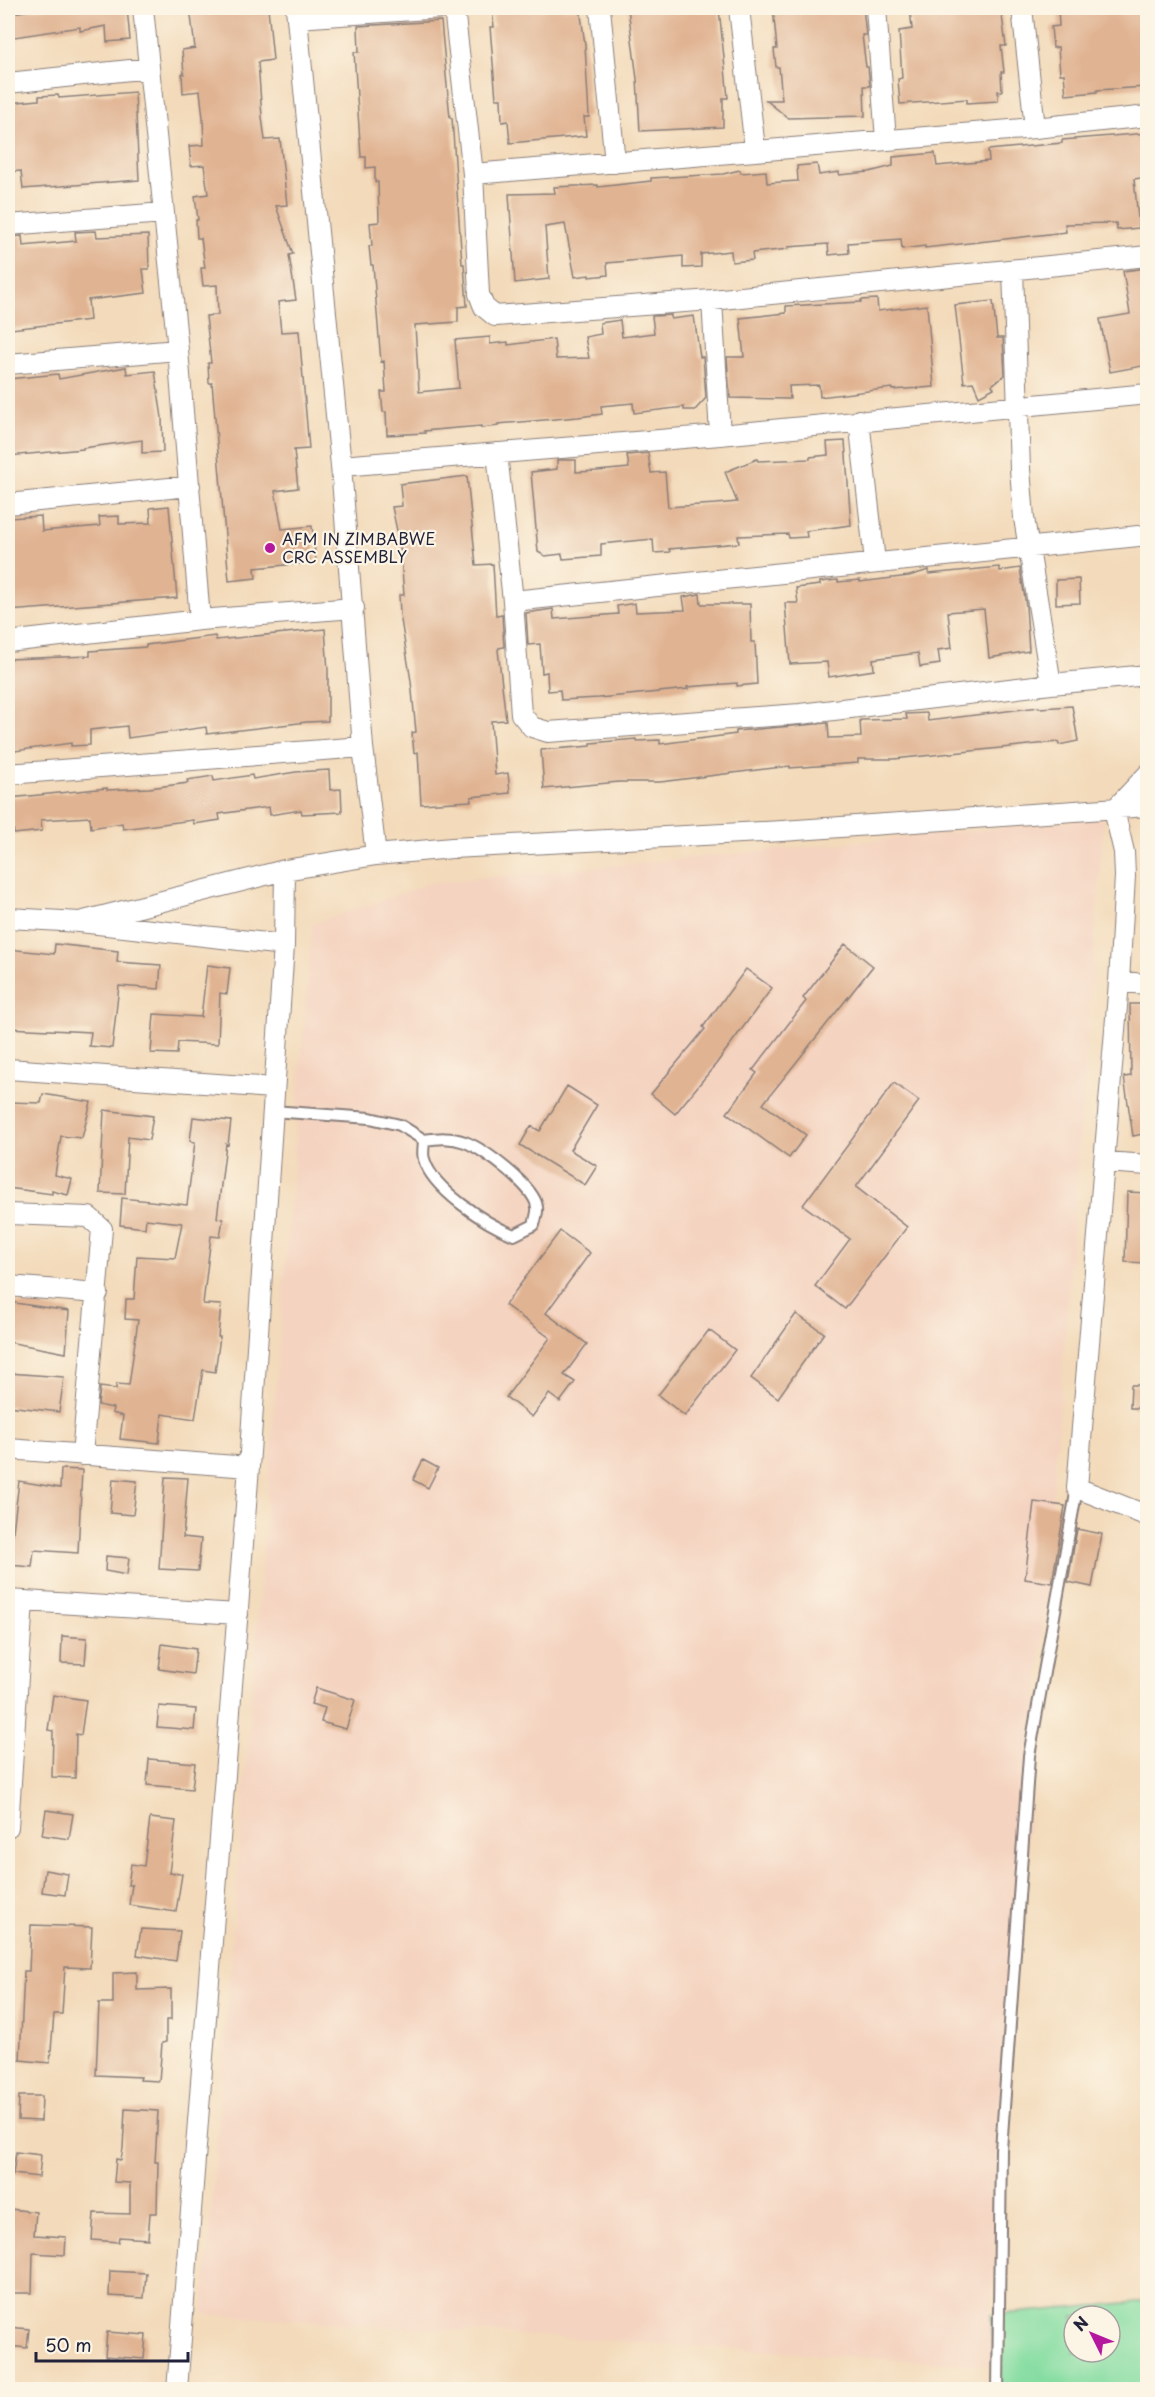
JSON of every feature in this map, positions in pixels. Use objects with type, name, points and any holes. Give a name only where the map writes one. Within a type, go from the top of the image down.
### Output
[{"type":"street","points":[[143,8],[178,350],[200,620]]},
{"type":"street","points":[[376,855],[363,747],[354,608],[297,13],[442,8]]},
{"type":"street","points":[[454,8],[474,174],[479,294],[483,307],[495,316],[712,300],[1148,256]]},
{"type":"street","points":[[600,8],[615,163]]},
{"type":"street","points":[[739,8],[755,149]]},
{"type":"street","points":[[876,8],[886,140]]},
{"type":"street","points":[[1022,8],[1035,128]]},
{"type":"street","points":[[8,83],[150,68]]},
{"type":"street","points":[[474,174],[755,149],[1035,128],[1148,116]]},
{"type":"street","points":[[8,225],[164,213]]},
{"type":"street","points":[[1013,270],[1020,469],[1029,547],[1051,684]]},
{"type":"street","points":[[712,300],[720,435]]},
{"type":"street","points":[[8,364],[178,350]]},
{"type":"street","points":[[341,466],[720,435],[1148,394]]},
{"type":"street","points":[[859,420],[875,562]]},
{"type":"street","points":[[497,453],[513,601],[521,714],[532,727],[548,732],[800,714],[1051,684],[1148,675]]},
{"type":"street","points":[[8,504],[190,486]]},
{"type":"street","points":[[513,601],[1148,535]]},
{"type":"street","points":[[8,642],[200,620],[354,608]]},
{"type":"street","points":[[8,774],[363,747]]},
{"type":"street","points":[[1114,810],[1148,774]]},
{"type":"street","points":[[80,922],[285,870],[376,855],[452,848],[782,831],[1148,807]]},
{"type":"street","points":[[1114,810],[1124,852],[1125,876],[1105,1162],[1077,1488],[1148,1516]]},
{"type":"street","points":[[177,2390],[249,1467],[284,945],[285,870]]},
{"type":"street","points":[[8,918],[80,922],[284,945]]},
{"type":"street","points":[[1119,982],[1148,984]]},
{"type":"street","points":[[8,1069],[273,1088]]},
{"type":"street","points":[[1105,1162],[1148,1166]]},
{"type":"street","points":[[8,1214],[89,1217],[96,1221],[102,1229],[82,1455]]},
{"type":"street","points":[[8,1286],[98,1293]]},
{"type":"street","points":[[8,1449],[249,1467]]},
{"type":"street","points":[[8,1827],[15,1600],[238,1614]]},
{"type":"lane","points":[[272,1111],[370,1118],[400,1125],[424,1140],[444,1137],[466,1143],[497,1162],[527,1188],[537,1206],[534,1225],[514,1234],[496,1228],[463,1206],[433,1176],[423,1159],[424,1140]]},
{"type":"lane","points":[[998,2390],[1001,2150],[1029,1756],[1077,1488]]},
{"type":"shaded area","points":[[1104,818],[991,2315],[995,2366],[203,2314],[312,924],[431,883]]},
{"type":"green space","points":[[1147,2301],[1147,2389],[993,2389],[995,2366],[991,2315],[1062,2309],[1062,2364],[1122,2364],[1122,2304],[1114,2304]]},
{"type":"building","points":[[41,8],[127,8],[130,40],[107,42],[106,26],[80,31],[80,27],[8,38],[8,14]]},
{"type":"building","points":[[190,8],[268,8],[273,60],[258,62],[262,117],[265,140],[280,139],[287,205],[276,206],[293,254],[289,255],[296,300],[278,302],[281,332],[299,331],[309,449],[294,450],[298,488],[275,491],[282,529],[312,526],[316,562],[255,568],[256,578],[229,581],[212,383],[209,383],[208,363],[211,363],[206,316],[218,315],[217,285],[203,286],[201,268],[205,268],[201,238],[197,238],[196,220],[198,220],[195,196],[208,194],[204,165],[191,166],[189,146],[204,145],[203,118],[200,91],[183,93],[182,50],[195,48]]},
{"type":"building","points":[[492,8],[580,8],[585,45],[589,117],[584,117],[586,136],[510,143],[508,121],[502,122],[501,99],[496,99],[490,27],[494,27]]},
{"type":"building","points":[[628,8],[719,8],[728,98],[723,98],[723,127],[640,131],[637,79]]},
{"type":"building","points":[[773,8],[863,8],[866,35],[862,35],[870,86],[864,86],[865,116],[788,118],[766,100],[782,100],[779,67],[776,67],[774,49],[777,49]]},
{"type":"building","points":[[910,8],[1001,8],[1006,46],[1001,46],[1004,72],[1001,72],[1002,91],[998,91],[998,101],[967,103],[967,99],[900,104],[898,79],[902,78],[899,31],[912,29]]},
{"type":"building","points":[[1058,8],[1142,8],[1148,63],[1147,87],[1097,90],[1097,92],[1066,95],[1064,74],[1060,74],[1058,47],[1053,48],[1051,27],[1059,26]]},
{"type":"building","points":[[441,21],[450,118],[452,118],[467,306],[458,307],[458,322],[415,325],[419,392],[459,388],[455,340],[490,337],[490,344],[508,342],[508,345],[554,339],[556,359],[589,358],[585,337],[601,334],[600,323],[620,320],[622,337],[654,333],[652,316],[671,315],[671,319],[694,316],[700,357],[703,357],[706,398],[695,410],[684,410],[684,407],[634,413],[633,403],[601,406],[602,414],[498,424],[498,426],[481,428],[481,426],[387,435],[386,412],[383,412],[381,392],[386,392],[384,361],[381,362],[373,265],[371,265],[369,246],[372,246],[370,223],[379,222],[378,182],[375,182],[375,167],[366,168],[366,157],[361,157],[354,52],[359,52],[358,26]]},
{"type":"building","points":[[135,92],[139,180],[23,189],[21,171],[8,172],[8,103],[39,100],[39,96],[58,95],[59,98]]},
{"type":"building","points":[[1148,133],[1148,177],[1134,179],[1139,228],[1117,230],[1116,223],[1065,224],[1066,232],[925,248],[925,246],[902,249],[901,239],[848,243],[849,253],[829,255],[828,244],[788,247],[788,249],[752,253],[753,260],[732,262],[731,251],[701,254],[701,267],[683,268],[683,256],[607,263],[608,275],[575,277],[565,224],[545,227],[549,279],[515,283],[509,194],[555,193],[554,187],[598,185],[598,187],[651,181],[651,178],[723,174],[740,170],[741,173],[766,171],[767,183],[798,181],[797,166],[817,164],[819,175],[839,172],[839,175],[869,172],[893,166],[893,157],[935,153],[937,166],[989,161],[988,150],[1062,143],[1062,140]]},
{"type":"building","points":[[96,231],[97,237],[148,235],[149,269],[143,269],[146,293],[88,300],[90,320],[11,329],[8,237],[22,236],[23,246],[76,241],[75,232]]},
{"type":"building","points":[[1148,268],[1148,365],[1110,372],[1100,319],[1130,314],[1123,271]]},
{"type":"building","points":[[877,299],[878,311],[927,305],[934,387],[892,390],[892,388],[820,397],[819,385],[789,386],[790,399],[730,398],[727,357],[744,357],[740,318],[786,313],[786,306]]},
{"type":"building","points":[[993,301],[997,338],[1003,338],[1005,375],[992,385],[994,388],[979,396],[973,382],[964,383],[955,305]]},
{"type":"building","points":[[126,367],[127,374],[155,371],[162,418],[163,452],[142,453],[142,440],[83,449],[8,456],[8,379],[58,374],[59,379]]},
{"type":"building","points":[[845,441],[851,525],[806,531],[807,537],[789,538],[788,534],[738,536],[739,543],[669,549],[670,552],[654,553],[653,539],[601,544],[601,556],[563,559],[562,554],[545,556],[538,552],[531,472],[557,469],[557,460],[576,460],[576,472],[597,471],[629,468],[627,455],[648,453],[651,473],[665,472],[668,507],[716,504],[737,502],[725,472],[757,459],[758,461],[810,459],[810,457],[828,455],[827,442]]},
{"type":"building","points":[[467,476],[476,565],[493,564],[496,616],[502,615],[504,647],[498,650],[506,720],[491,721],[495,775],[508,773],[510,793],[471,797],[471,801],[421,804],[418,752],[414,753],[412,733],[416,732],[411,681],[400,614],[399,595],[404,595],[400,545],[392,507],[402,506],[400,484]]},
{"type":"building","points":[[169,506],[177,598],[8,611],[8,518],[41,516],[42,531],[100,526],[99,517],[119,516],[119,524],[151,523],[150,508]]},
{"type":"building","points":[[999,567],[1000,571],[1020,568],[1026,606],[1029,651],[989,658],[984,609],[948,612],[952,648],[938,650],[940,664],[920,667],[918,653],[873,659],[874,670],[829,677],[827,662],[790,664],[785,603],[798,603],[796,588],[838,580],[838,582],[860,580],[860,582],[909,576],[929,570],[929,574]]},
{"type":"building","points":[[1079,579],[1080,603],[1056,604],[1056,580]]},
{"type":"building","points":[[700,594],[701,604],[750,604],[751,642],[755,642],[757,684],[737,686],[737,683],[687,687],[688,689],[561,700],[560,690],[548,691],[547,672],[542,673],[540,644],[528,645],[526,613],[553,609],[554,619],[618,614],[617,606],[635,603],[636,612],[685,610],[683,597]]},
{"type":"building","points":[[325,629],[328,721],[207,734],[206,727],[128,738],[127,726],[90,730],[90,745],[71,746],[71,743],[8,752],[8,659],[90,656],[90,651],[146,647],[146,645],[215,636],[216,640]]},
{"type":"building","points":[[1072,706],[1078,741],[1059,745],[1058,742],[894,759],[858,759],[858,763],[790,768],[790,766],[660,782],[619,782],[544,789],[541,750],[636,739],[636,741],[660,740],[660,744],[736,734],[736,731],[828,723],[829,738],[861,737],[860,720],[907,719],[906,714],[927,713],[928,721],[1039,707]]},
{"type":"building","points":[[329,770],[330,790],[341,789],[342,812],[302,814],[301,810],[270,815],[269,807],[219,814],[220,820],[194,824],[193,820],[123,829],[122,823],[91,828],[90,817],[41,820],[42,831],[14,834],[10,798],[107,788],[107,790],[149,788],[188,783],[187,780],[213,776],[214,781],[252,775],[253,779],[296,772]]},
{"type":"building","points":[[55,944],[118,951],[117,962],[161,965],[159,989],[119,986],[112,1048],[89,1046],[91,1032],[8,1028],[8,949],[54,954]]},
{"type":"building","points":[[845,944],[873,966],[763,1104],[806,1135],[789,1158],[727,1113],[757,1073],[753,1070],[806,1001],[803,998]]},
{"type":"building","points":[[207,965],[230,968],[227,994],[220,993],[218,1044],[178,1042],[177,1054],[151,1053],[154,1014],[201,1017]]},
{"type":"building","points":[[746,969],[772,988],[716,1064],[675,1114],[651,1094],[705,1029],[703,1027]]},
{"type":"building","points":[[1130,1004],[1148,1004],[1148,1133],[1133,1136],[1124,1077],[1131,1076]]},
{"type":"building","points":[[894,1083],[919,1101],[856,1187],[907,1227],[845,1309],[815,1286],[850,1239],[803,1205]]},
{"type":"building","points":[[567,1086],[597,1105],[570,1150],[597,1166],[585,1185],[520,1145],[531,1126],[540,1131]]},
{"type":"building","points":[[43,1094],[91,1102],[82,1138],[61,1136],[55,1175],[72,1179],[68,1195],[52,1191],[52,1194],[8,1188],[8,1102],[41,1103]]},
{"type":"building","points":[[104,1110],[153,1116],[149,1140],[128,1137],[125,1194],[100,1193]]},
{"type":"building","points":[[193,1117],[231,1121],[217,1218],[223,1219],[220,1237],[211,1236],[203,1304],[221,1305],[218,1337],[220,1337],[215,1372],[203,1370],[195,1419],[162,1414],[159,1443],[120,1439],[123,1416],[112,1413],[113,1408],[98,1405],[100,1387],[116,1389],[116,1384],[129,1385],[138,1320],[125,1319],[126,1299],[134,1299],[137,1256],[175,1258],[182,1223],[146,1219],[145,1228],[120,1225],[122,1198],[187,1205],[195,1142],[190,1141]]},
{"type":"building","points":[[1127,1192],[1148,1193],[1148,1263],[1125,1262]]},
{"type":"building","points":[[560,1231],[590,1253],[546,1313],[587,1344],[564,1375],[575,1382],[560,1402],[549,1394],[532,1417],[506,1397],[550,1338],[505,1305]]},
{"type":"building","points":[[8,1302],[69,1311],[66,1353],[8,1342]]},
{"type":"building","points":[[796,1314],[824,1333],[778,1398],[751,1378]]},
{"type":"building","points":[[709,1330],[735,1350],[685,1416],[658,1395]]},
{"type":"building","points":[[8,1373],[64,1377],[59,1412],[8,1406]]},
{"type":"building","points":[[1131,1385],[1148,1385],[1148,1408],[1130,1408]]},
{"type":"building","points":[[423,1460],[438,1468],[428,1488],[413,1480]]},
{"type":"building","points":[[61,1469],[82,1470],[78,1553],[34,1550],[32,1567],[9,1565],[19,1481],[60,1488]]},
{"type":"building","points":[[165,1477],[188,1478],[183,1537],[201,1539],[198,1571],[159,1569]]},
{"type":"building","points":[[113,1479],[137,1481],[133,1515],[110,1513]]},
{"type":"building","points":[[1034,1502],[1065,1506],[1052,1583],[1025,1579]]},
{"type":"building","points":[[1077,1529],[1102,1534],[1092,1587],[1068,1582]]},
{"type":"building","points":[[106,1556],[129,1558],[127,1575],[105,1571]]},
{"type":"building","points":[[62,1636],[87,1638],[85,1664],[61,1663]]},
{"type":"building","points":[[162,1644],[196,1649],[193,1674],[159,1669]]},
{"type":"building","points":[[316,1688],[355,1700],[346,1729],[321,1722],[325,1708],[311,1704]]},
{"type":"building","points":[[53,1695],[86,1700],[81,1735],[76,1734],[75,1778],[52,1777],[53,1731],[48,1730]]},
{"type":"building","points":[[159,1706],[196,1709],[194,1730],[157,1727]]},
{"type":"building","points":[[149,1759],[195,1763],[192,1789],[147,1785]]},
{"type":"building","points":[[46,1810],[73,1814],[69,1839],[42,1835]]},
{"type":"building","points":[[150,1818],[176,1821],[169,1873],[182,1874],[176,1912],[129,1905],[132,1885],[128,1885],[131,1864],[144,1866]]},
{"type":"building","points":[[45,1870],[68,1874],[65,1895],[42,1892]]},
{"type":"building","points":[[31,1925],[92,1927],[90,1968],[65,1967],[62,2014],[54,2014],[50,2063],[20,2060],[24,1971],[29,1971]]},
{"type":"building","points":[[141,1929],[180,1931],[176,1961],[137,1955]]},
{"type":"building","points":[[137,1972],[137,1990],[171,1989],[171,2020],[166,2020],[166,2042],[162,2043],[159,2081],[140,2080],[141,2077],[96,2075],[99,2003],[113,2003],[113,1973]]},
{"type":"building","points":[[19,2096],[42,2096],[41,2121],[18,2120]]},
{"type":"building","points":[[125,2109],[158,2111],[155,2162],[158,2162],[157,2213],[150,2213],[148,2239],[119,2237],[118,2242],[92,2240],[94,2213],[130,2214],[130,2183],[114,2182],[116,2159],[121,2160],[123,2148]]},
{"type":"building","points":[[16,2152],[41,2155],[39,2177],[13,2174]]},
{"type":"building","points":[[10,2209],[36,2212],[34,2235],[66,2237],[65,2255],[33,2253],[32,2293],[8,2293]]},
{"type":"building","points":[[110,2271],[146,2273],[144,2298],[109,2296]]},
{"type":"building","points":[[8,2327],[29,2329],[27,2348],[8,2346]]},
{"type":"building","points":[[107,2332],[146,2335],[144,2359],[105,2356]]},
{"type":"place","name":"AFM IN ZIMBABWE CRC ASSEMBLY","points":[[270,548]]}]
